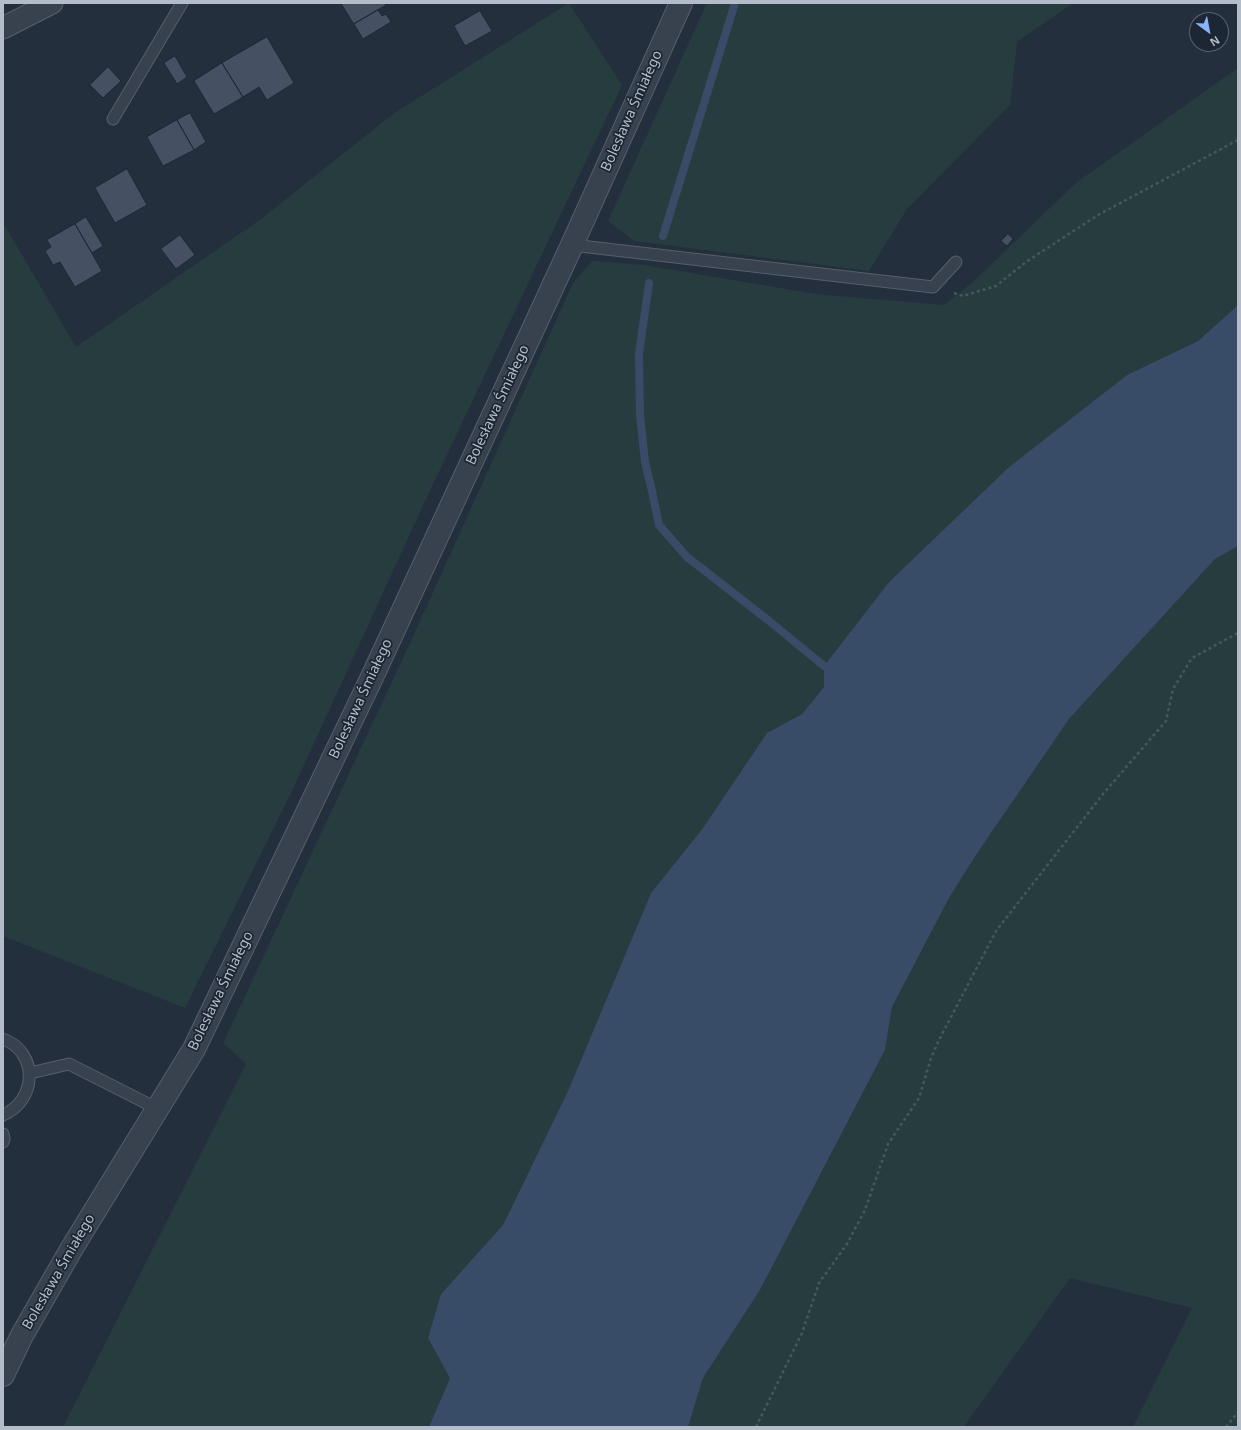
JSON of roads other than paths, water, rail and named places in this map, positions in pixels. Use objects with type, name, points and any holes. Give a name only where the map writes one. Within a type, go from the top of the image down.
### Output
[{"type":"street","points":[[3,28],[52,3]]},
{"type":"street","name":"Bolesława Śmiałego","points":[[3,1375],[21,1337],[69,1255],[194,1049],[373,675],[572,245],[681,3]]},
{"type":"lane","points":[[113,119],[182,3]]},
{"type":"lane","points":[[572,245],[933,287],[956,262]]},
{"type":"lane","points":[[3,1040],[17,1048],[26,1059],[30,1073],[28,1088],[22,1101],[12,1111],[3,1115]]},
{"type":"lane","points":[[30,1073],[69,1064],[158,1109]]},
{"type":"lane","points":[[3,1134],[3,1142]]},
{"type":"water","points":[[1238,305],[1238,546],[1215,559],[1069,719],[976,855],[949,898],[892,1007],[885,1050],[760,1290],[703,1378],[688,1427],[429,1427],[450,1378],[428,1338],[441,1294],[503,1225],[568,1091],[651,893],[703,828],[767,733],[802,714],[824,687],[824,666],[889,582],[1009,467],[1127,375],[1198,341]]},
{"type":"waterway","points":[[663,236],[735,3]]},
{"type":"waterway","points":[[649,283],[639,354],[640,416],[645,462],[659,525],[687,557],[824,666]]}]
